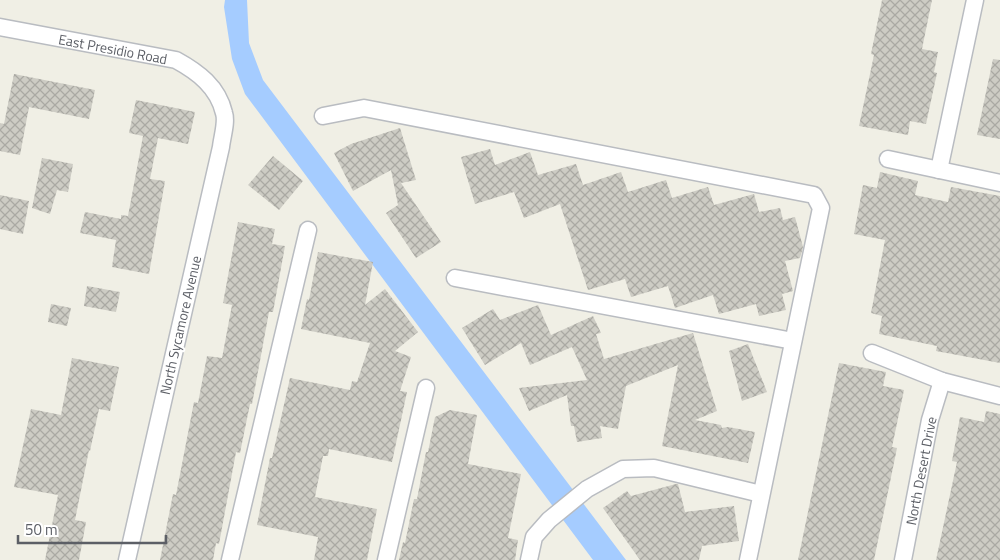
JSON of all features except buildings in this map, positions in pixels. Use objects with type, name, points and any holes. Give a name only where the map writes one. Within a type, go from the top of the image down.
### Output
[{"type":"street","points":[[939,170],[975,0]]},
{"type":"street","name":"East Presidio Road","points":[[0,27],[176,60],[198,72],[215,90]]},
{"type":"street","name":"North Sycamore Avenue","points":[[127,560],[221,147],[225,114],[215,90]]},
{"type":"street","points":[[323,116],[364,108],[814,196],[821,208],[748,560]]},
{"type":"street","points":[[888,159],[1000,182]]},
{"type":"street","points":[[230,560],[308,230]]},
{"type":"street","points":[[455,278],[793,341]]},
{"type":"street","points":[[872,354],[942,381],[1000,396]]},
{"type":"street","name":"North Desert Drive","points":[[903,560],[930,420],[942,381]]},
{"type":"street","points":[[386,560],[426,388]]},
{"type":"street","points":[[529,560],[534,537],[549,520],[587,489],[623,469],[654,468],[761,494]]},
{"type":"water","points":[[225,0],[247,0],[249,43],[263,80],[626,560],[593,560],[245,94],[232,59],[224,7]]}]
